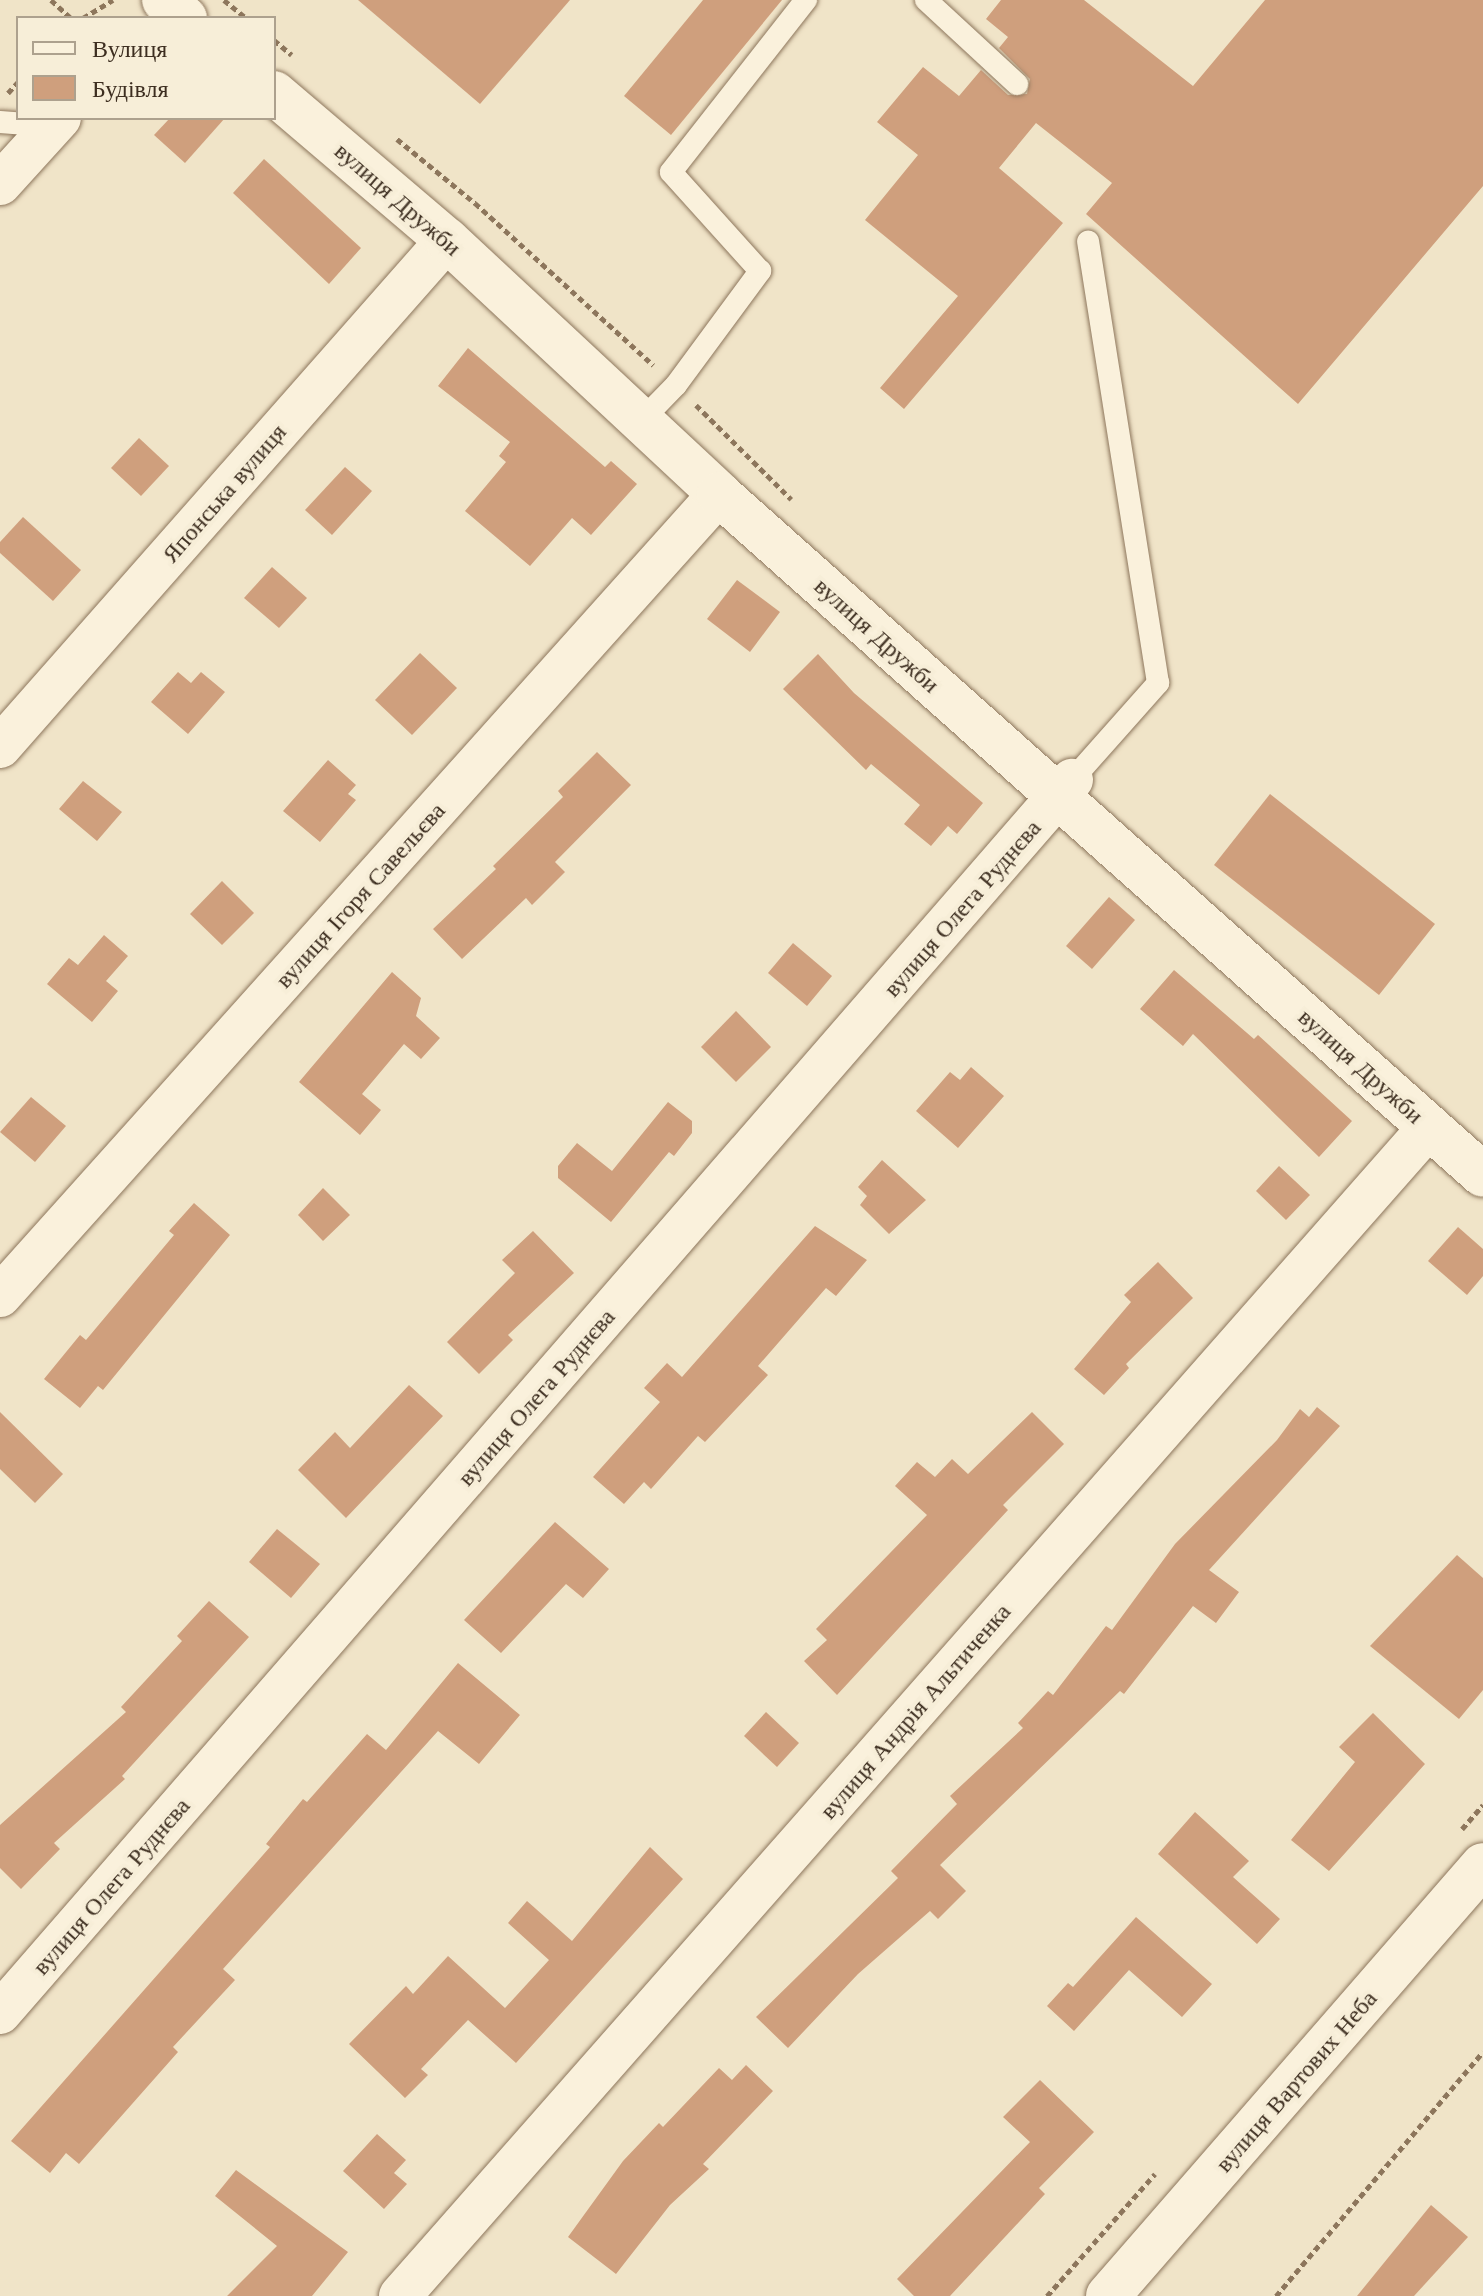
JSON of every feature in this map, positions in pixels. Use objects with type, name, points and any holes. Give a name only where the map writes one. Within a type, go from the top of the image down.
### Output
[{"type":"street","name":"вулиця Дружби","points":[[276,95],[447,240],[719,494],[1065,788],[1483,1175]]},
{"type":"street","points":[[0,184],[56,123]]},
{"type":"street","name":"Японська вулиця","points":[[0,747],[447,240]]},
{"type":"street","name":"вулиця Ігоря Савельєва","points":[[0,1296],[719,494]]},
{"type":"street","name":"вулиця Олега Руднєва","points":[[0,2013],[1065,788]]},
{"type":"street","name":"вулиця Андрія Альтиченка","points":[[400,2296],[1429,1127]]},
{"type":"street","name":"вулиця Вартових Неба","points":[[1108,2296],[1483,1865]]},
{"type":"lane","points":[[641,421],[676,385],[760,271],[671,172],[806,0]]},
{"type":"lane","points":[[926,0],[1017,84]]},
{"type":"lane","points":[[0,122],[56,123]]},
{"type":"lane","points":[[1065,788],[1158,683],[1088,242]]},
{"type":"path","points":[[51,0],[69,16]]},
{"type":"path","points":[[86,16],[113,0]]},
{"type":"path","points":[[224,0],[244,16]]},
{"type":"path","points":[[1276,2296],[1483,2052]]},
{"type":"building","points":[[358,0],[570,0],[480,104]]},
{"type":"building","points":[[703,0],[782,0],[671,135],[624,96]]},
{"type":"building","points":[[1001,0],[1084,0],[1193,86],[1265,0],[1483,0],[1483,186],[1298,404],[1086,214],[1112,183],[1036,123],[999,168],[1063,223],[904,409],[880,388],[958,296],[865,220],[918,155],[877,122],[923,67],[959,96],[981,70],[1008,95],[1027,94],[1030,79],[999,48],[1008,37],[986,19]]},
{"type":"building","points":[[168,120],[223,120],[185,163],[154,135]]},
{"type":"building","points":[[264,159],[361,248],[329,284],[233,193]]},
{"type":"building","points":[[468,348],[605,467],[611,461],[637,484],[591,535],[572,518],[530,566],[465,511],[506,462],[499,456],[510,442],[438,386]]},
{"type":"building","points":[[139,438],[169,466],[141,496],[111,468]]},
{"type":"building","points":[[345,467],[372,491],[332,535],[305,510]]},
{"type":"building","points":[[23,517],[81,570],[53,601],[0,553],[0,542]]},
{"type":"building","points":[[272,567],[307,598],[279,628],[244,598]]},
{"type":"building","points":[[737,580],[780,612],[750,652],[707,619]]},
{"type":"building","points":[[420,653],[457,688],[412,735],[375,700]]},
{"type":"building","points":[[818,654],[854,693],[983,803],[957,834],[948,826],[931,846],[904,824],[920,805],[871,764],[866,770],[783,689]]},
{"type":"building","points":[[178,672],[191,683],[201,672],[225,692],[188,734],[151,702]]},
{"type":"building","points":[[597,752],[631,785],[555,862],[565,872],[532,905],[526,898],[462,959],[433,929],[496,869],[493,866],[563,797],[558,791]]},
{"type":"building","points":[[328,760],[356,785],[348,794],[356,800],[320,842],[283,811]]},
{"type":"building","points":[[83,781],[122,812],[97,841],[59,809]]},
{"type":"building","points":[[1270,794],[1435,924],[1379,995],[1214,865]]},
{"type":"building","points":[[222,881],[254,913],[222,945],[190,914]]},
{"type":"building","points":[[1109,897],[1135,920],[1092,969],[1066,946]]},
{"type":"building","points":[[104,935],[128,956],[106,981],[118,991],[92,1022],[47,984],[69,958],[78,965]]},
{"type":"building","points":[[793,943],[832,976],[807,1006],[768,973]]},
{"type":"building","points":[[1174,970],[1254,1039],[1258,1035],[1352,1121],[1319,1157],[1193,1034],[1183,1046],[1140,1009]]},
{"type":"building","points":[[392,972],[421,998],[416,1016],[440,1038],[421,1059],[404,1044],[362,1094],[381,1110],[360,1135],[299,1082]]},
{"type":"building","points":[[736,1011],[771,1047],[736,1082],[701,1047]]},
{"type":"building","points":[[971,1067],[1004,1096],[958,1148],[916,1111],[950,1072],[960,1080]]},
{"type":"building","points":[[31,1097],[66,1126],[35,1162],[0,1132]]},
{"type":"building","points":[[668,1102],[692,1121],[692,1133],[674,1156],[669,1152],[611,1222],[558,1178],[558,1166],[577,1143],[612,1171]]},
{"type":"building","points":[[882,1160],[926,1200],[889,1234],[860,1205],[867,1196],[858,1187]]},
{"type":"building","points":[[1279,1166],[1310,1195],[1286,1220],[1256,1191]]},
{"type":"building","points":[[323,1188],[350,1215],[323,1241],[298,1215]]},
{"type":"building","points":[[194,1203],[230,1235],[103,1390],[98,1386],[80,1408],[44,1379],[80,1335],[86,1340],[174,1235],[169,1231]]},
{"type":"building","points":[[815,1226],[867,1260],[836,1296],[826,1288],[758,1366],[768,1375],[705,1442],[698,1436],[651,1489],[644,1482],[624,1504],[593,1477],[660,1402],[644,1388],[667,1363],[682,1377]]},
{"type":"building","points":[[1458,1227],[1483,1249],[1483,1276],[1467,1295],[1428,1261]]},
{"type":"building","points":[[533,1231],[574,1273],[508,1335],[513,1340],[479,1374],[447,1342],[515,1273],[502,1260]]},
{"type":"building","points":[[1158,1262],[1193,1298],[1126,1364],[1129,1368],[1104,1395],[1074,1369],[1131,1302],[1124,1295]]},
{"type":"building","points":[[409,1385],[443,1416],[346,1518],[298,1470],[335,1432],[350,1448]]},
{"type":"building","points":[[1317,1407],[1340,1426],[1209,1570],[1239,1592],[1216,1623],[1193,1606],[1124,1694],[1120,1691],[940,1865],[966,1891],[938,1919],[930,1911],[858,1974],[788,2048],[756,2017],[898,1878],[891,1871],[957,1804],[950,1796],[1023,1728],[1018,1723],[1048,1691],[1053,1695],[1106,1626],[1112,1630],[1175,1544],[1277,1440],[1300,1409],[1309,1417]]},
{"type":"building","points":[[0,1412],[63,1474],[35,1503],[0,1469]]},
{"type":"building","points":[[1032,1412],[1064,1444],[1003,1505],[1008,1510],[837,1695],[804,1661],[827,1640],[816,1629],[927,1515],[895,1486],[917,1462],[935,1477],[952,1459],[968,1474]]},
{"type":"building","points":[[555,1522],[609,1569],[583,1598],[566,1584],[501,1653],[464,1620]]},
{"type":"building","points":[[277,1529],[320,1564],[291,1598],[249,1562]]},
{"type":"building","points":[[1457,1555],[1483,1578],[1483,1690],[1459,1719],[1370,1646]]},
{"type":"building","points":[[209,1601],[249,1637],[122,1776],[125,1779],[54,1843],[60,1849],[21,1889],[0,1868],[0,1825],[126,1712],[121,1707],[182,1641],[177,1636]]},
{"type":"building","points":[[458,1663],[520,1715],[479,1764],[438,1731],[223,1969],[235,1980],[173,2047],[178,2052],[79,2164],[66,2153],[50,2173],[11,2141],[270,1847],[266,1844],[303,1799],[307,1802],[367,1734],[386,1750]]},
{"type":"building","points":[[766,1712],[799,1743],[777,1767],[744,1736]]},
{"type":"building","points":[[1373,1713],[1425,1764],[1329,1871],[1291,1840],[1355,1762],[1339,1747]]},
{"type":"building","points":[[1195,1812],[1249,1861],[1233,1877],[1280,1919],[1257,1944],[1158,1854]]},
{"type":"building","points":[[650,1847],[683,1879],[516,2063],[468,2020],[421,2069],[428,2075],[405,2098],[349,2044],[406,1986],[413,1994],[448,1956],[505,2008],[549,1960],[508,1923],[527,1901],[572,1941]]},
{"type":"building","points":[[1136,1917],[1212,1984],[1182,2017],[1129,1970],[1074,2031],[1047,2006],[1068,1983],[1073,1987]]},
{"type":"building","points":[[746,2065],[773,2091],[703,2164],[709,2169],[670,2205],[616,2274],[568,2237],[623,2161],[659,2123],[663,2127],[719,2068],[732,2080]]},
{"type":"building","points":[[1040,2080],[1094,2132],[1039,2188],[1045,2194],[950,2296],[914,2296],[897,2279],[1030,2142],[1003,2117]]},
{"type":"building","points":[[377,2134],[406,2160],[394,2173],[407,2184],[384,2209],[343,2171]]},
{"type":"building","points":[[236,2170],[348,2252],[312,2296],[227,2296],[277,2246],[215,2196]]},
{"type":"building","points":[[1431,2205],[1468,2237],[1414,2296],[1357,2296]]}]
